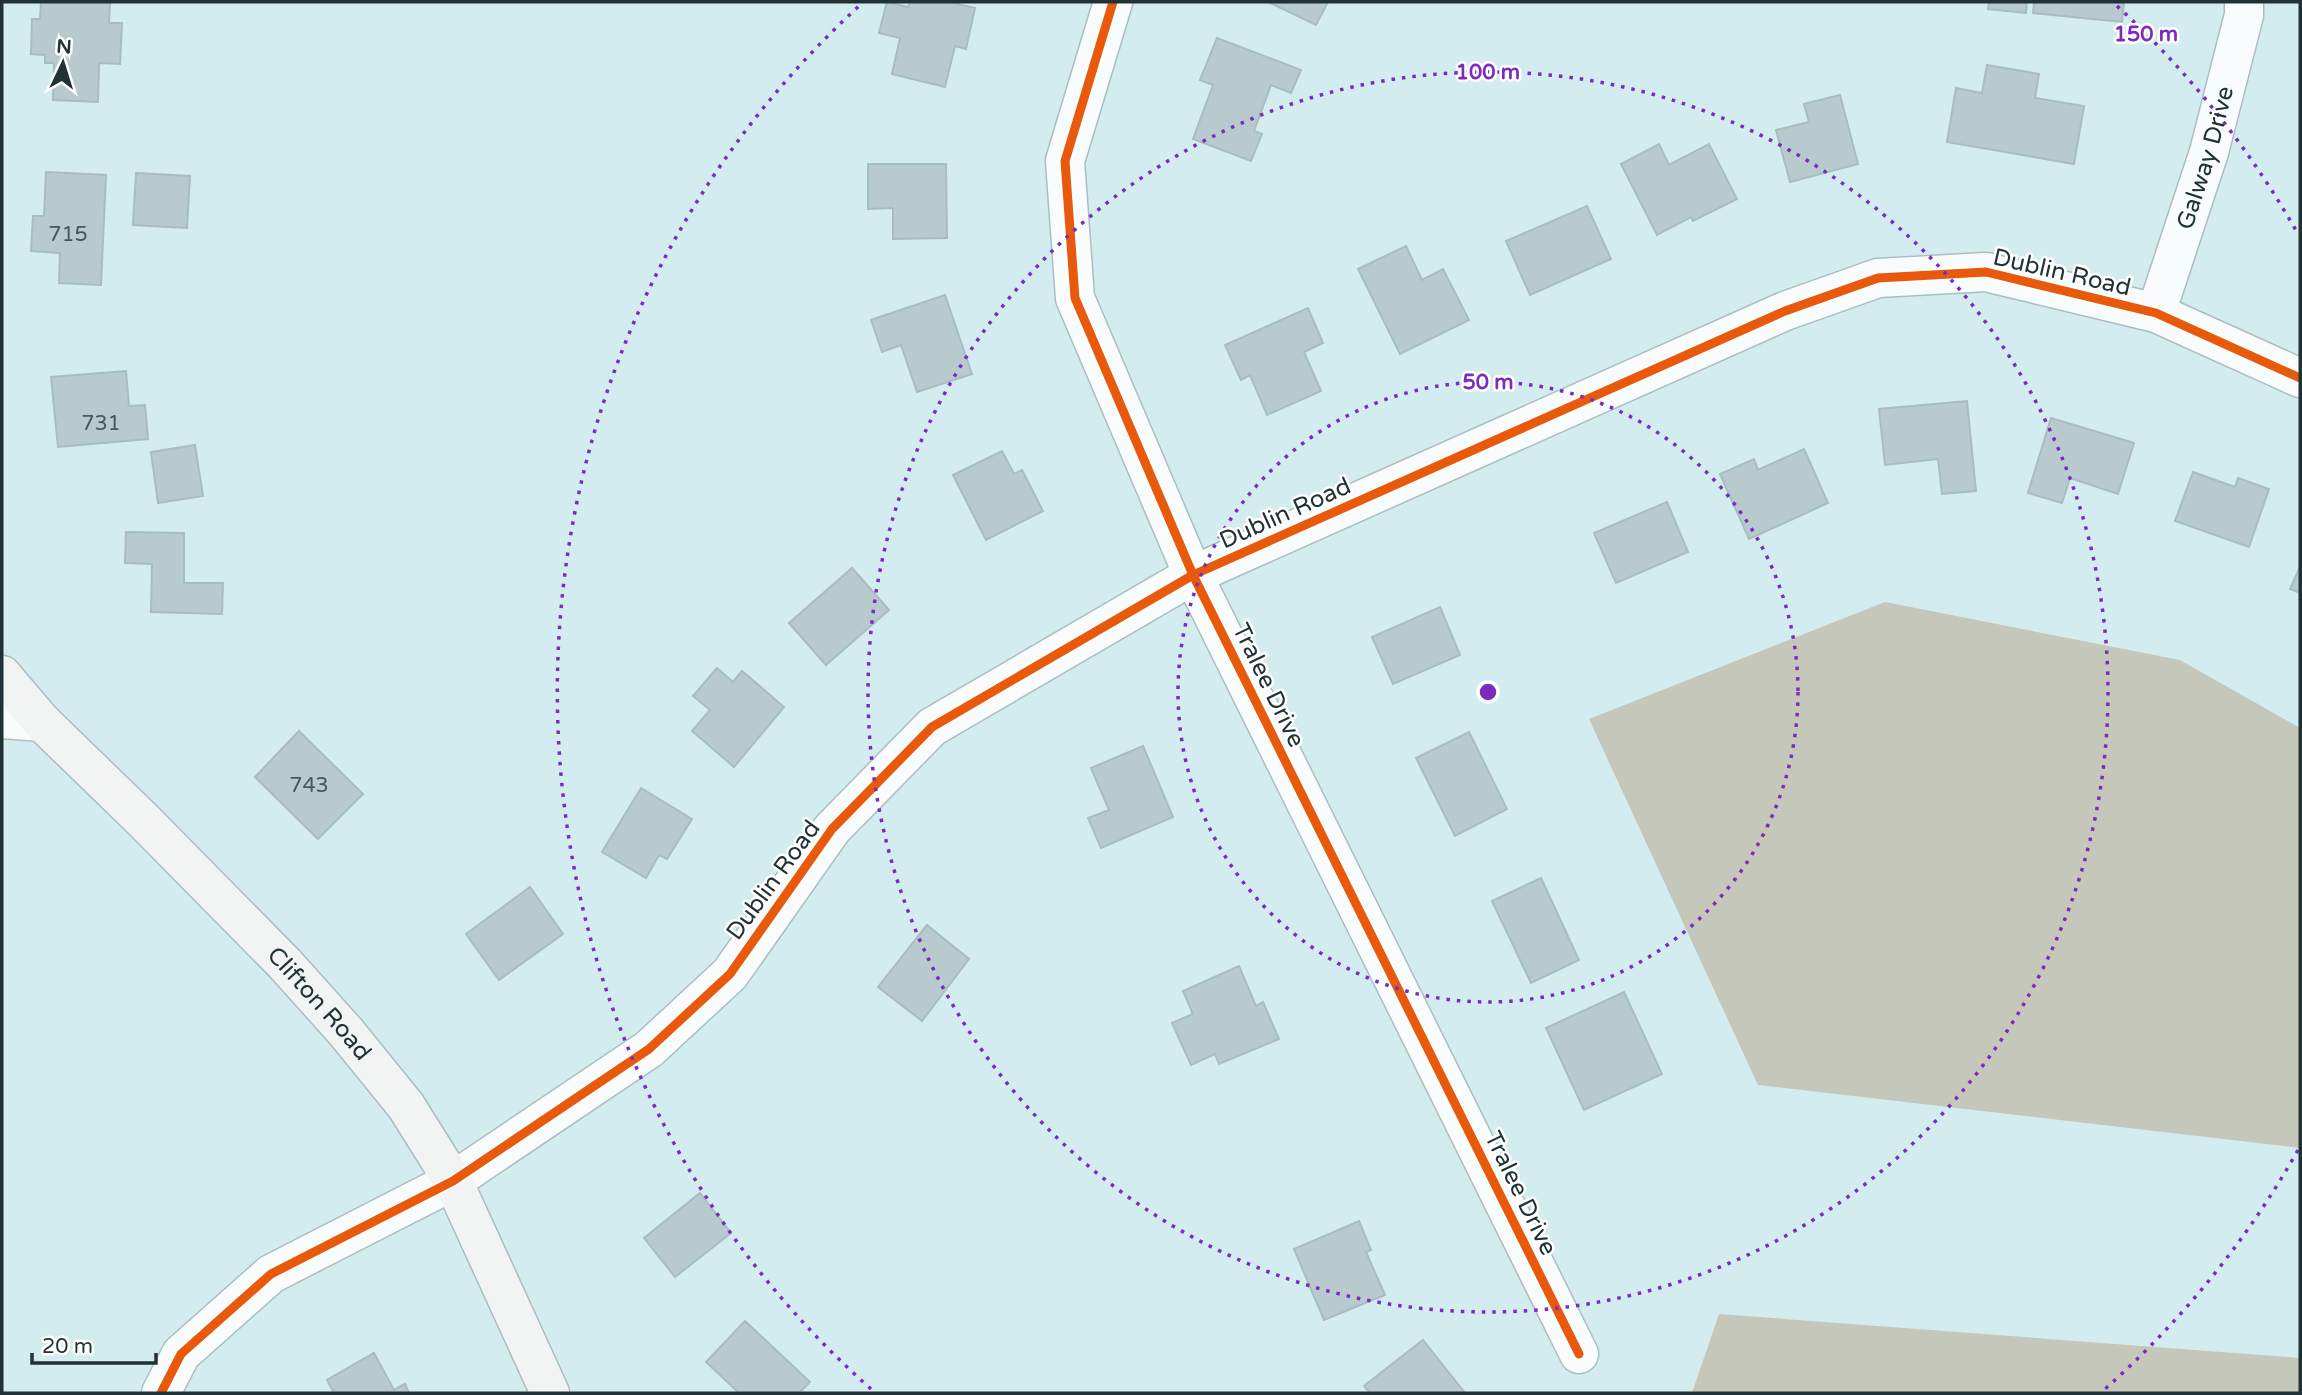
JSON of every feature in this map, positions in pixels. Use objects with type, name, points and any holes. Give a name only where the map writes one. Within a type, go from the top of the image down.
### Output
[{"type":"main road","name":"Clifton Road","points":[[2,675],[42,722],[285,964],[346,1032],[406,1106],[453,1181],[550,1393]]},
{"type":"street","name":"Tralee Drive","points":[[1113,2],[1065,161],[1075,298],[1193,575],[1579,1354]]},
{"type":"street","name":"Galway Drive","points":[[2156,313],[2209,152],[2244,15],[2244,2]]},
{"type":"street","name":"Dublin Road","points":[[161,1393],[181,1354],[271,1274],[453,1181],[649,1049],[730,974],[832,829],[932,727],[1193,575],[1785,311],[1878,278],[1986,272],[2156,313],[2300,378]]},
{"type":"street","points":[[2,719],[42,722]]},
{"type":"shaded area","points":[[1885,602],[2180,660],[2300,728],[2300,1148],[1758,1085],[1589,719]]},
{"type":"shaded area","points":[[1719,1314],[2300,1358],[2300,1393],[1692,1393]]},
{"type":"building","points":[[41,2],[110,2],[109,23],[122,23],[120,64],[99,63],[98,102],[53,100],[54,63],[45,63],[45,55],[31,54],[32,19],[40,19]]},
{"type":"building","points":[[887,2],[908,7],[910,2],[949,2],[975,8],[966,49],[955,46],[945,87],[892,74],[900,38],[879,33]]},
{"type":"building","points":[[1268,2],[1328,2],[1316,25]]},
{"type":"building","points":[[1989,2],[2027,2],[2026,13],[1988,9]]},
{"type":"building","points":[[2034,2],[2124,2],[2122,22],[2033,13]]},
{"type":"building","points":[[1217,38],[1301,70],[1291,93],[1271,85],[1254,131],[1262,134],[1251,161],[1193,139],[1213,85],[1200,80]]},
{"type":"building","points":[[1987,65],[2039,74],[2035,98],[2084,106],[2074,164],[1947,142],[1956,88],[1982,93]]},
{"type":"building","points":[[1840,95],[1858,164],[1790,182],[1776,130],[1809,122],[1804,104]]},
{"type":"building","points":[[1659,144],[1669,165],[1709,144],[1737,199],[1693,221],[1691,217],[1657,235],[1621,164]]},
{"type":"building","points":[[868,164],[946,164],[947,238],[893,239],[893,208],[868,209]]},
{"type":"building","points":[[46,172],[106,175],[101,285],[59,283],[60,253],[31,251],[33,216],[44,216]]},
{"type":"building","points":[[136,173],[190,176],[187,228],[133,225]]},
{"type":"building","points":[[1587,206],[1611,259],[1530,295],[1506,241]]},
{"type":"building","points":[[1406,246],[1422,280],[1443,269],[1469,320],[1400,354],[1358,269]]},
{"type":"building","points":[[945,295],[972,374],[917,392],[901,345],[882,352],[871,320]]},
{"type":"building","points":[[1308,308],[1323,343],[1304,352],[1321,391],[1267,415],[1250,375],[1241,380],[1225,345]]},
{"type":"building","points":[[126,371],[129,406],[145,405],[148,439],[58,447],[51,377]]},
{"type":"building","points":[[1967,401],[1976,491],[1942,494],[1938,459],[1885,465],[1879,409]]},
{"type":"building","points":[[2051,418],[2134,443],[2118,494],[2070,478],[2062,503],[2028,493]]},
{"type":"building","points":[[195,445],[203,496],[158,503],[151,452]]},
{"type":"building","points":[[1804,449],[1828,503],[1749,539],[1720,474],[1754,459],[1758,470]]},
{"type":"building","points":[[1002,451],[1014,474],[1022,470],[1043,511],[986,540],[953,475]]},
{"type":"building","points":[[2193,472],[2235,487],[2238,478],[2269,489],[2249,547],[2175,521]]},
{"type":"building","points":[[1667,502],[1688,552],[1616,583],[1594,533]]},
{"type":"building","points":[[126,532],[184,533],[184,583],[223,583],[222,614],[151,612],[152,564],[125,563]]},
{"type":"building","points":[[2300,567],[2300,593],[2290,589]]},
{"type":"building","points":[[852,568],[889,610],[826,665],[789,623]]},
{"type":"building","points":[[1440,607],[1460,655],[1393,684],[1372,637]]},
{"type":"building","points":[[717,668],[733,682],[742,671],[784,707],[734,767],[692,731],[710,710],[693,696]]},
{"type":"building","points":[[299,731],[363,794],[318,839],[255,777]]},
{"type":"building","points":[[1469,732],[1507,809],[1455,836],[1416,758]]},
{"type":"building","points":[[1143,746],[1173,817],[1101,848],[1088,818],[1109,810],[1091,768]]},
{"type":"building","points":[[641,788],[692,819],[667,859],[659,855],[646,878],[602,852]]},
{"type":"building","points":[[1541,878],[1579,960],[1531,983],[1492,901]]},
{"type":"building","points":[[530,887],[563,934],[499,980],[466,934]]},
{"type":"building","points":[[927,925],[969,959],[922,1021],[878,987]]},
{"type":"building","points":[[1239,966],[1256,1006],[1263,1002],[1279,1039],[1219,1064],[1215,1054],[1191,1065],[1172,1023],[1193,1014],[1183,991]]},
{"type":"building","points":[[1624,992],[1662,1074],[1584,1110],[1546,1028]]},
{"type":"building","points":[[700,1193],[731,1233],[675,1277],[644,1238]]},
{"type":"building","points":[[1359,1221],[1371,1250],[1366,1252],[1385,1295],[1324,1320],[1294,1249]]},
{"type":"building","points":[[745,1321],[810,1382],[799,1393],[739,1393],[706,1362]]},
{"type":"building","points":[[1423,1340],[1465,1393],[1370,1393],[1364,1386]]},
{"type":"building","points":[[374,1353],[394,1390],[405,1384],[409,1393],[334,1393],[327,1380]]},
{"type":"cycle path","points":[[1113,2],[1065,161],[1075,298],[1193,575],[1579,1354]]},
{"type":"cycle path","points":[[161,1393],[181,1354],[271,1274],[453,1181],[649,1049],[730,974],[832,829],[932,727],[1193,575],[1785,311],[1878,278],[1986,272],[2156,313],[2300,378]]}]
